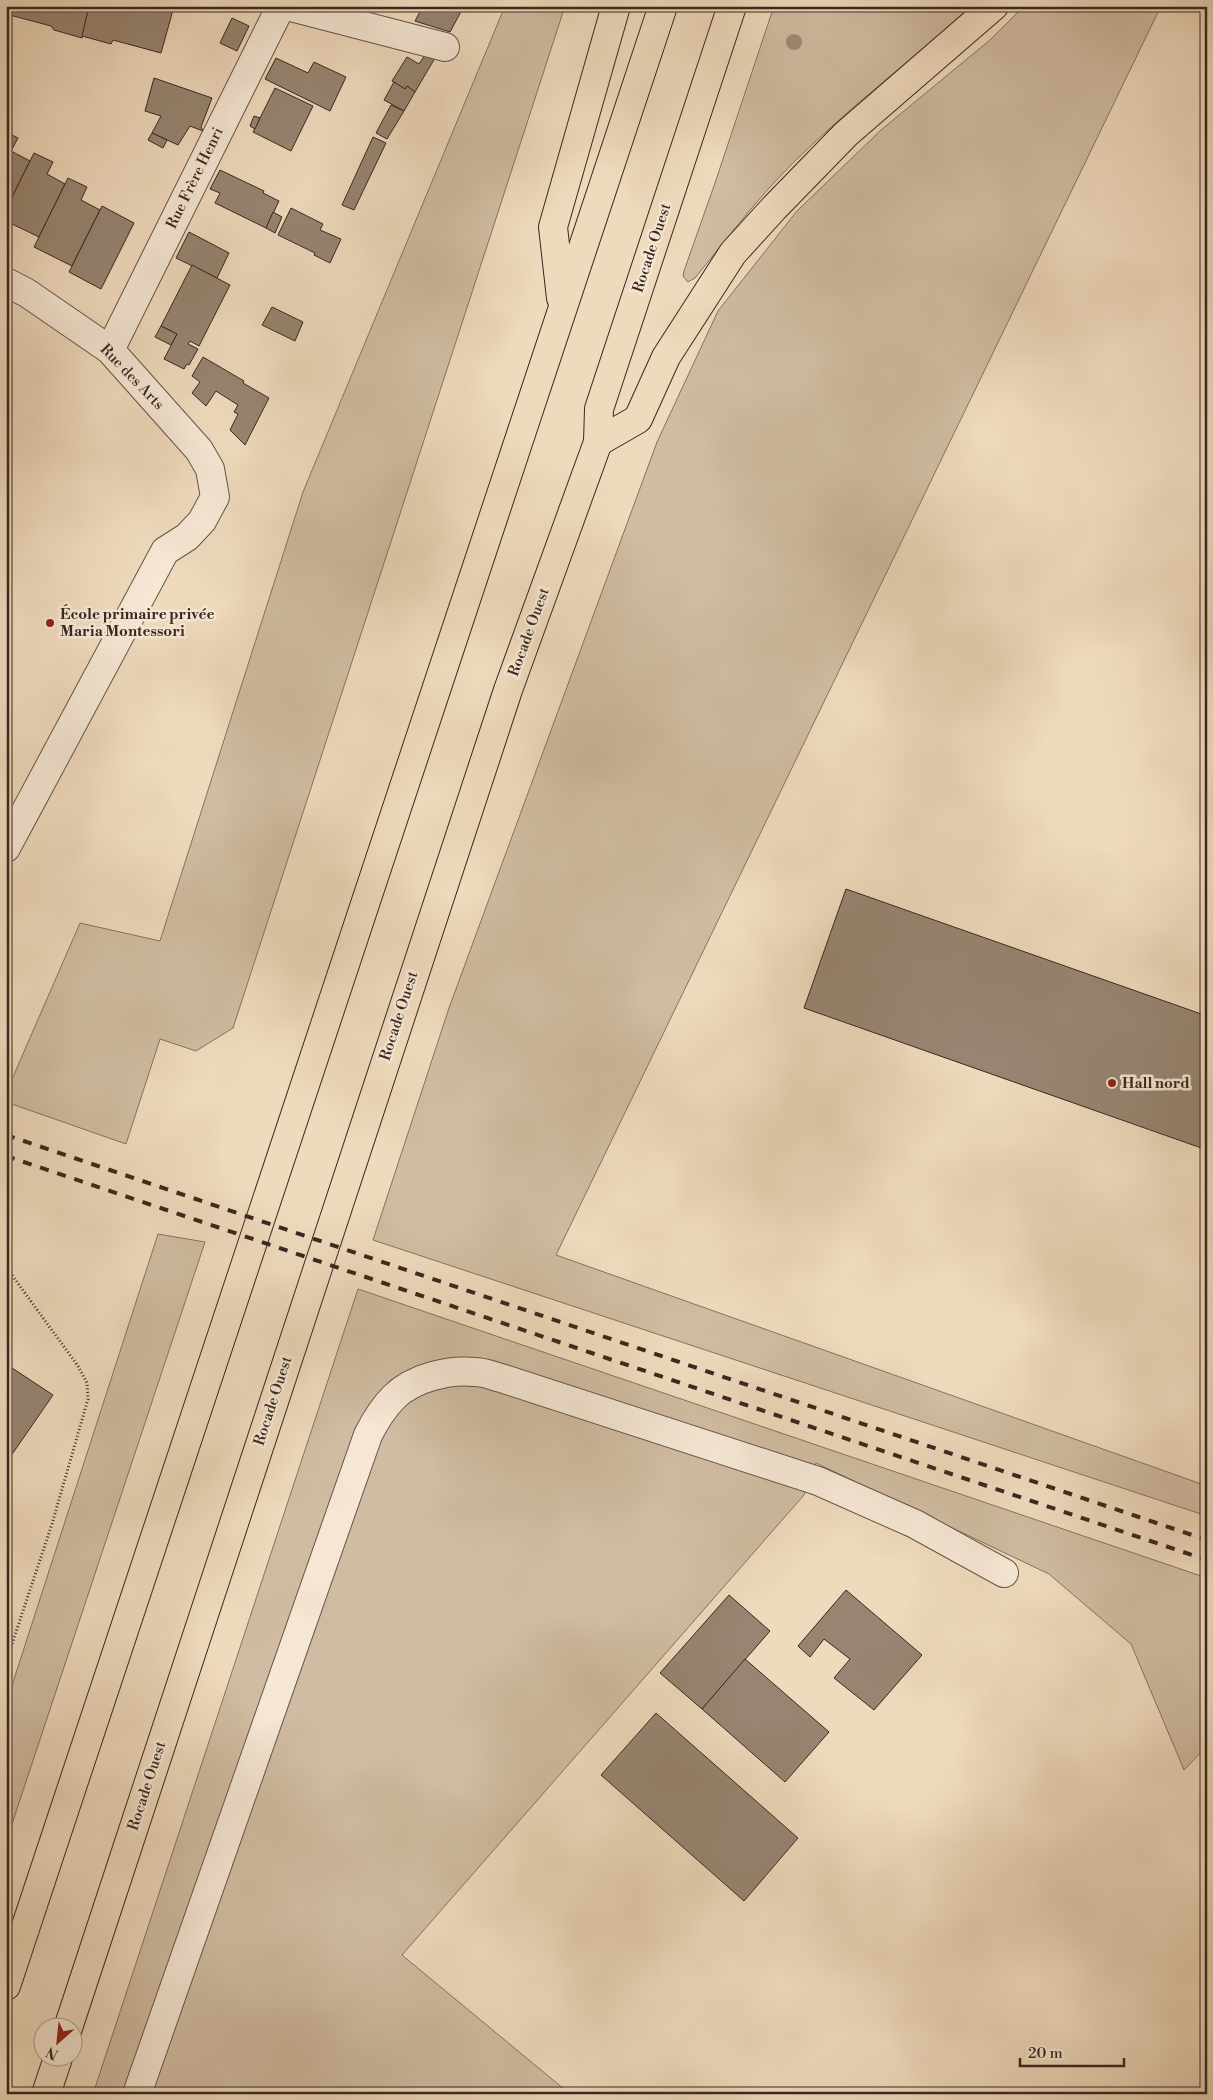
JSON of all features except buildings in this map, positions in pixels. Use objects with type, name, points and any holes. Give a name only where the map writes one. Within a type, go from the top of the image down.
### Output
[{"type":"highway","points":[[562,308],[554,227],[616,6]]},
{"type":"highway","points":[[6,1986],[217,1355],[663,6]]},
{"type":"highway","name":"Rocade Ouest","points":[[71,2018],[458,838],[508,690],[598,442],[599,409],[732,6]]},
{"type":"highway","points":[[598,442],[638,419],[666,357],[733,253],[846,134],[994,6]]},
{"type":"highway","points":[[46,2094],[55,2068]]},
{"type":"street","name":"Rue Frère Henri","points":[[110,350],[281,6]]},
{"type":"street","points":[[286,6],[445,48]]},
{"type":"street","name":"Rue des Arts","points":[[6,282],[27,293],[110,350],[199,450],[210,469],[215,498],[202,521],[186,536],[165,551],[6,848]]},
{"type":"street","points":[[136,2094],[368,1435],[378,1415],[395,1395],[420,1380],[446,1373],[474,1372],[502,1378],[818,1481],[915,1524],[1004,1573]]},
{"type":"path","points":[[6,1267],[78,1366],[87,1383],[88,1399],[52,1524],[6,1662]]},
{"type":"shaded area","points":[[505,6],[565,6],[233,1028],[196,1051],[160,1039],[126,1144],[6,1102],[6,1093],[80,923],[160,941],[303,492]]},
{"type":"shaded area","points":[[774,6],[971,6],[812,144],[778,178],[695,278],[688,282],[683,276],[684,271]]},
{"type":"shaded area","points":[[1024,6],[1161,6],[556,1255],[1207,1486],[1207,1516],[373,1240],[449,1008],[657,442],[718,311],[797,211],[881,130],[990,40]]},
{"type":"shaded area","points":[[158,1234],[205,1242],[6,1842],[6,1704]]},
{"type":"shaded area","points":[[358,1289],[1207,1578],[1207,1746],[1184,1770],[1131,1644],[1049,1574],[816,1463],[804,1495],[402,1955],[570,2094],[93,2094]]},
{"type":"railway","points":[[6,1135],[1207,1540]]},
{"type":"railway","points":[[6,1156],[1207,1560]]},
{"type":"place","name":"École primaire privée Maria Montessori","points":[[50,623]]},
{"type":"place","name":"Hall nord","points":[[1112,1083]]}]
